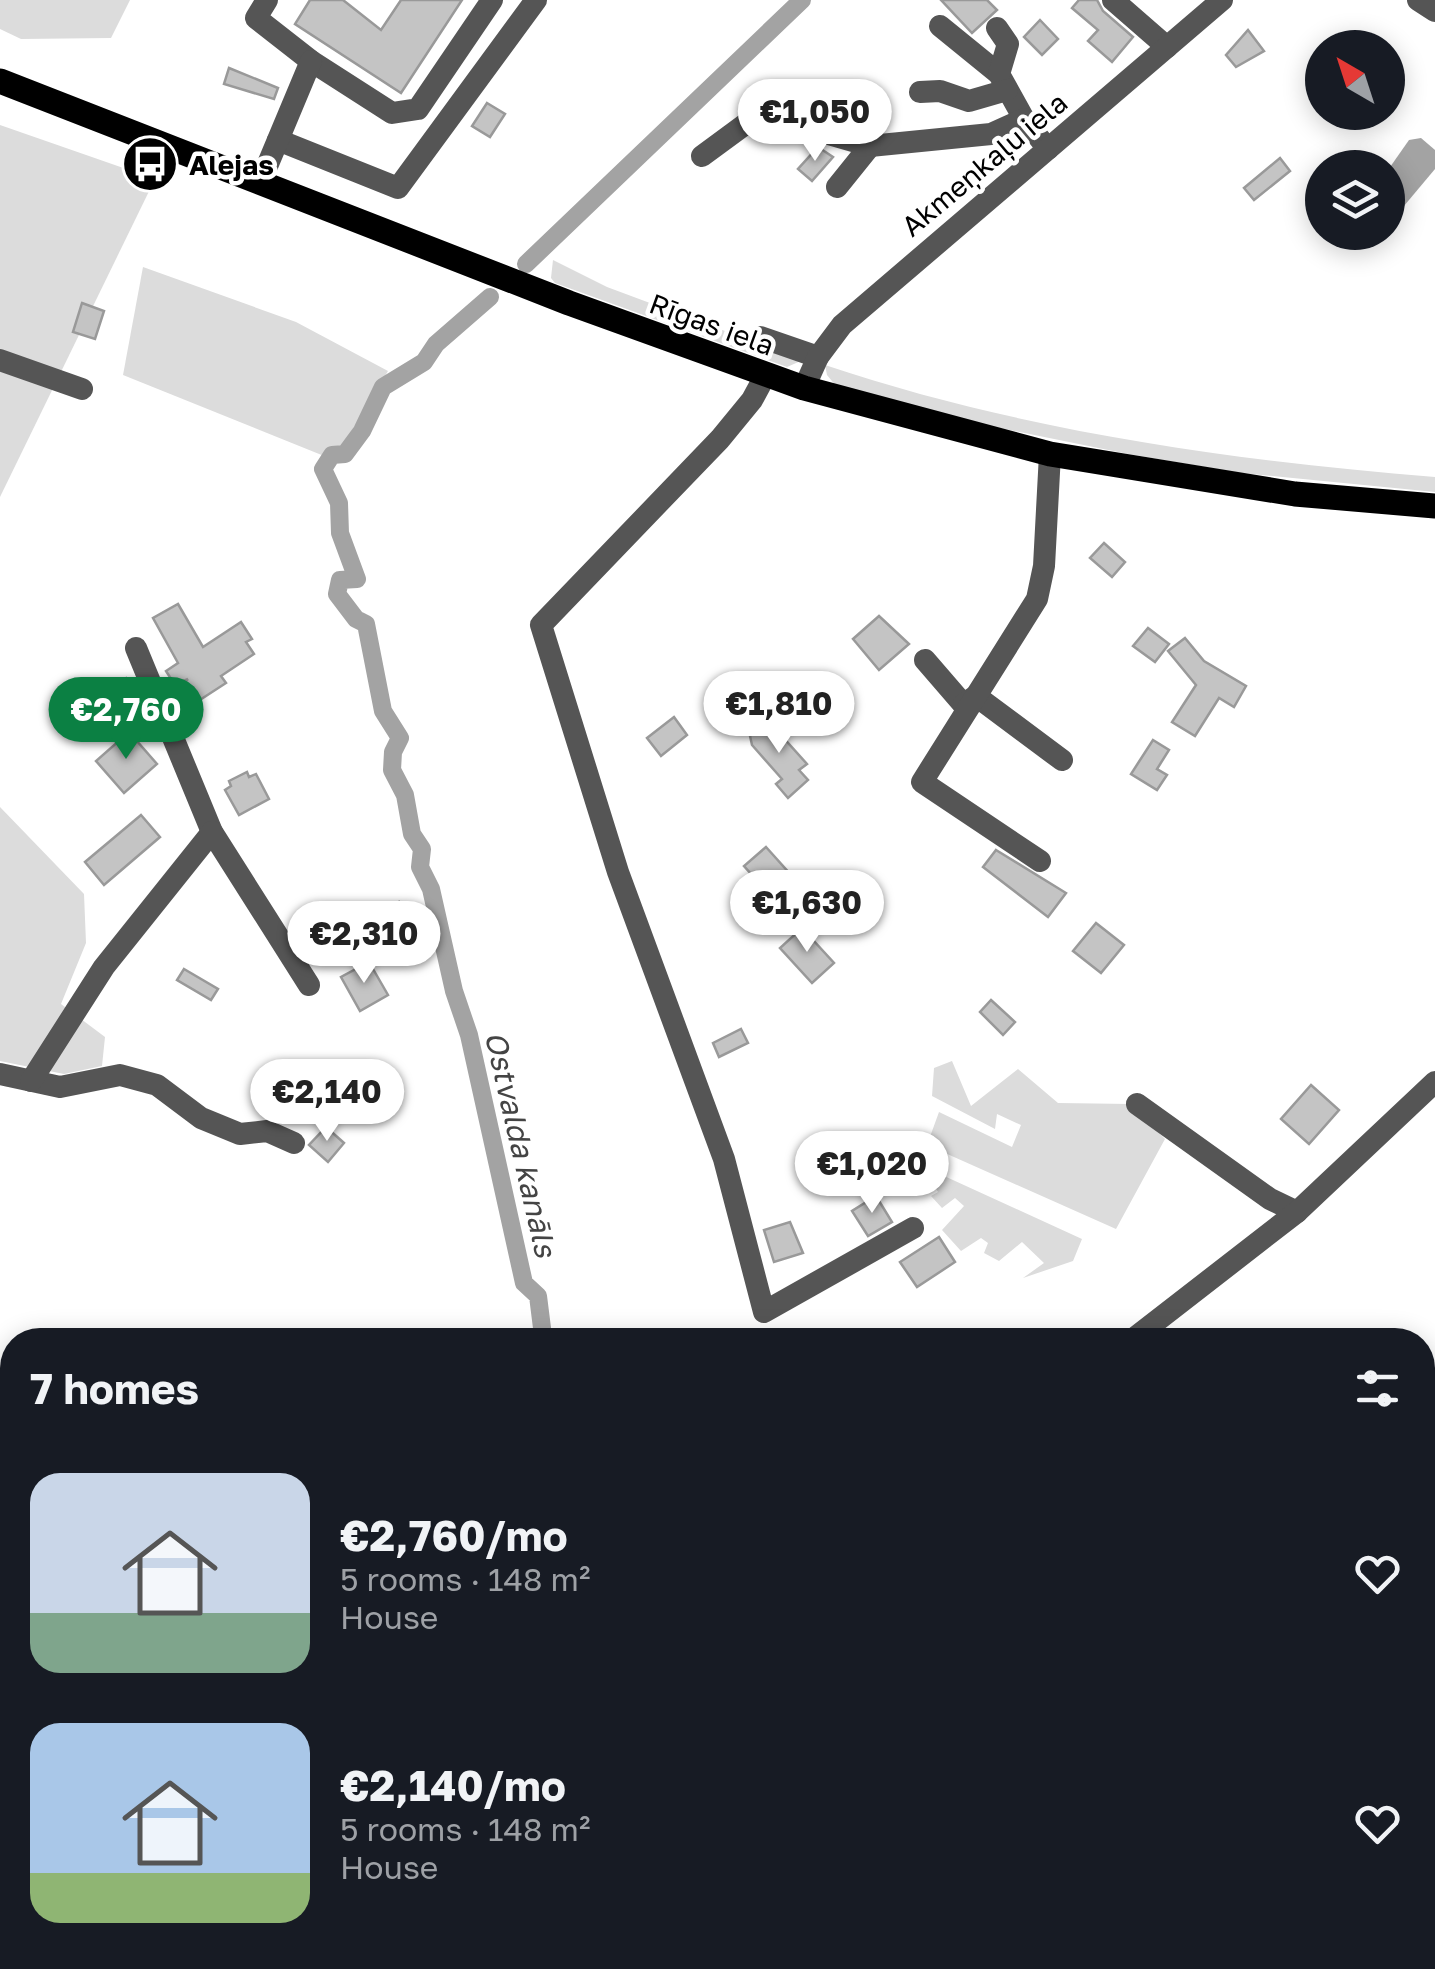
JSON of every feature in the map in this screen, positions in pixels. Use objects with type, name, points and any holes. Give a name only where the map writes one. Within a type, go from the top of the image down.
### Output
[{"type":"main road","name":"Rīgas iela","points":[[0,81],[764,376],[804,388],[1050,454],[1184,479],[1435,506]]},
{"type":"street","points":[[256,6],[311,61],[392,112],[418,109],[492,0]]},
{"type":"street","points":[[278,140],[398,188],[536,0]]},
{"type":"street","points":[[1114,0],[1167,46]]},
{"type":"street","name":"Akmeņkaļu iela","points":[[804,388],[818,357],[842,324],[1222,0]]},
{"type":"street","points":[[1418,0],[1435,11]]},
{"type":"street","points":[[940,26],[1003,82],[1024,120],[1048,149]]},
{"type":"street","points":[[997,28],[1008,44],[1003,82]]},
{"type":"street","points":[[260,183],[311,61]]},
{"type":"street","points":[[920,92],[940,92],[970,102],[1003,82]]},
{"type":"street","points":[[702,156],[759,114],[870,146],[990,134],[1024,120]]},
{"type":"street","points":[[836,187],[870,146]]},
{"type":"street","points":[[760,337],[818,357]]},
{"type":"street","points":[[0,360],[82,389]]},
{"type":"street","points":[[764,376],[752,400],[720,439],[542,625],[618,872],[724,1159],[764,1312],[913,1228]]},
{"type":"street","points":[[1040,860],[922,782],[969,700],[1037,599],[1044,566],[1050,454]]},
{"type":"street","points":[[136,648],[212,832],[309,985]]},
{"type":"street","points":[[925,660],[969,700],[1062,760]]},
{"type":"street","points":[[912,768],[969,700]]},
{"type":"street","points":[[31,1081],[104,968],[212,832]]},
{"type":"street","points":[[0,1074],[60,1087],[120,1076],[157,1085],[201,1118],[240,1134],[267,1131],[294,1143]]},
{"type":"street","points":[[1147,1328],[1297,1212],[1435,1082]]},
{"type":"street","points":[[1137,1104],[1270,1199],[1297,1212]]},
{"type":"shaded area","points":[[0,0],[130,0],[111,38],[21,39],[0,29]]},
{"type":"shaded area","points":[[0,125],[155,179],[0,497]]},
{"type":"shaded area","points":[[1421,138],[1435,150],[1435,169],[1405,205],[1402,150],[1409,140]]},
{"type":"shaded area","points":[[553,260],[607,287],[803,360],[787,367],[555,283],[551,278]]},
{"type":"shaded area","points":[[143,267],[296,322],[388,371],[334,460],[123,375]]},
{"type":"shaded area","points":[[825,365],[974,408],[1126,439],[1280,462],[1435,477],[1435,492],[1241,473],[990,426],[836,386]]},
{"type":"shaded area","points":[[0,807],[84,894],[86,943],[61,1004],[105,1037],[102,1066],[64,1074],[0,1061]]},
{"type":"shaded area","points":[[952,1061],[971,1106],[1018,1069],[1058,1103],[1131,1104],[1165,1139],[1116,1229],[927,1145],[939,1112],[1012,1147],[1021,1125],[997,1114],[995,1129],[932,1096],[934,1068]]},
{"type":"shaded area","points":[[907,1159],[1082,1239],[1073,1261],[1023,1278],[1044,1263],[1022,1242],[999,1261],[984,1253],[988,1243],[981,1238],[961,1251],[942,1230],[964,1206],[955,1198],[942,1208],[931,1196],[938,1192],[934,1185],[920,1195]]},
{"type":"building","points":[[310,0],[343,0],[381,30],[401,0],[462,0],[401,93],[295,24]]},
{"type":"building","points":[[941,0],[987,0],[997,10],[972,33]]},
{"type":"building","points":[[1079,0],[1097,0],[1103,11],[1133,37],[1112,62],[1088,41],[1098,30],[1072,8]]},
{"type":"building","points":[[1040,20],[1058,39],[1042,55],[1024,37]]},
{"type":"building","points":[[1248,30],[1264,51],[1236,67],[1226,55]]},
{"type":"building","points":[[229,68],[278,88],[274,99],[224,84]]},
{"type":"building","points":[[487,103],[505,114],[490,137],[472,126]]},
{"type":"building","points":[[818,147],[833,157],[812,181],[798,169]]},
{"type":"building","points":[[1280,158],[1290,171],[1254,200],[1244,188]]},
{"type":"building","points":[[82,303],[104,311],[95,339],[73,332]]},
{"type":"building","points":[[1104,543],[1125,562],[1112,577],[1090,558]]},
{"type":"building","points":[[178,604],[203,647],[241,622],[252,639],[246,642],[254,654],[221,676],[226,683],[189,707],[177,689],[188,679],[175,685],[166,671],[178,663],[153,618]]},
{"type":"building","points":[[879,616],[909,644],[879,670],[853,639]]},
{"type":"building","points":[[1148,628],[1169,644],[1155,662],[1133,646]]},
{"type":"building","points":[[1185,638],[1204,661],[1246,686],[1234,707],[1219,698],[1195,736],[1172,722],[1196,685],[1168,651]]},
{"type":"building","points":[[126,678],[136,701],[97,717],[87,694]]},
{"type":"building","points":[[763,715],[807,764],[799,770],[808,780],[788,798],[776,784],[782,779],[752,745],[750,736],[754,732],[750,726]]},
{"type":"building","points":[[674,717],[687,735],[661,756],[647,738]]},
{"type":"building","points":[[129,732],[157,764],[124,793],[96,761]]},
{"type":"building","points":[[1153,740],[1169,750],[1157,769],[1167,775],[1157,790],[1131,774]]},
{"type":"building","points":[[247,772],[249,777],[256,774],[269,799],[239,815],[225,790],[231,786],[229,781]]},
{"type":"building","points":[[141,815],[160,837],[104,885],[85,862]]},
{"type":"building","points":[[766,847],[791,875],[769,894],[744,866]]},
{"type":"building","points":[[996,850],[1066,893],[1048,917],[983,867]]},
{"type":"building","points":[[399,902],[423,946],[410,953],[382,910]]},
{"type":"building","points":[[319,903],[338,936],[316,948],[298,915]]},
{"type":"building","points":[[1096,923],[1124,945],[1101,973],[1073,951]]},
{"type":"building","points":[[802,928],[834,963],[812,983],[780,948]]},
{"type":"building","points":[[369,962],[388,995],[360,1011],[341,977]]},
{"type":"building","points":[[184,969],[218,989],[211,1000],[177,980]]},
{"type":"building","points":[[991,1000],[1015,1022],[1003,1035],[980,1012]]},
{"type":"building","points":[[741,1029],[748,1043],[719,1057],[713,1043]]},
{"type":"building","points":[[1311,1085],[1339,1110],[1309,1144],[1281,1119]]},
{"type":"building","points":[[326,1127],[344,1143],[328,1162],[309,1145]]},
{"type":"building","points":[[876,1196],[892,1222],[868,1236],[852,1211]]},
{"type":"building","points":[[790,1222],[803,1253],[774,1262],[764,1230]]},
{"type":"building","points":[[939,1237],[955,1262],[917,1287],[900,1262]]},
{"type":"waterway","name":"Ostvalda kanāls","points":[[526,264],[802,0]]},
{"type":"waterway","name":"Ostvalda kanāls","points":[[490,297],[436,344],[424,362],[383,387],[362,431],[345,454],[332,455],[323,469],[339,503],[340,533],[357,579],[340,580],[337,594],[356,619],[366,624],[383,711],[400,738],[393,752],[392,770],[405,795],[412,834],[422,849],[420,867],[431,889],[454,991],[469,1035],[524,1283],[538,1296],[542,1328]]},
{"type":"place","name":"Alejas","points":[[150,164]]}]
